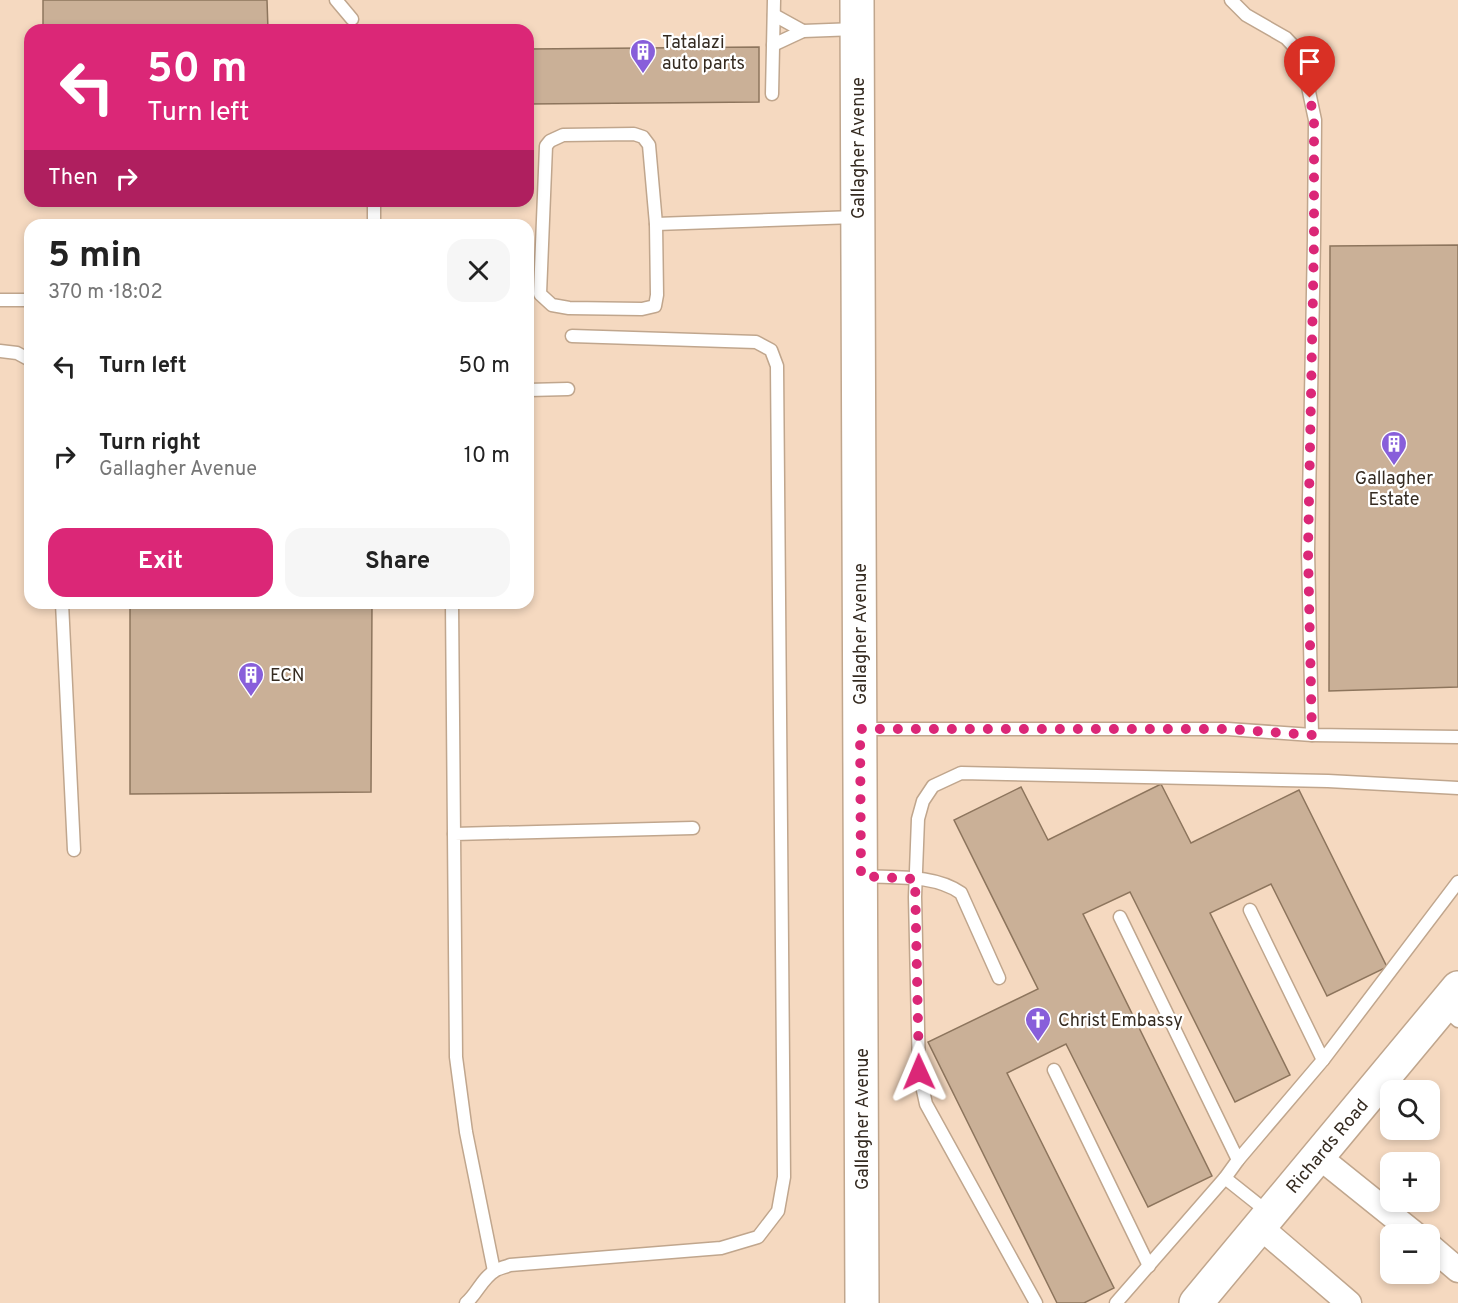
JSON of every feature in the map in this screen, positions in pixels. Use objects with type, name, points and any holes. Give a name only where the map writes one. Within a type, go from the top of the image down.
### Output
[{"type":"street","name":"Gallagher Avenue","points":[[857,14],[862,1303]]},
{"type":"street","name":"Richards Road","points":[[1196,1303],[1318,1156],[1455,999]]},
{"type":"street","points":[[1318,1156],[1403,1224]]},
{"type":"street","points":[[1264,1220],[1349,1303]]},
{"type":"street","points":[[1440,1255],[1458,1270]]},
{"type":"lane","points":[[336,0],[352,19]]},
{"type":"lane","points":[[772,94],[774,0]]},
{"type":"lane","points":[[1231,0],[1246,15],[1286,38],[1301,54],[1314,120],[1308,551],[1312,735]]},
{"type":"lane","points":[[773,45],[802,31],[857,14]]},
{"type":"lane","points":[[774,15],[802,31]]},
{"type":"lane","points":[[634,134],[642,137],[649,145],[656,224],[657,295],[655,306],[642,309],[569,309],[552,305],[540,294],[545,157],[546,146],[550,141],[563,135],[634,134]]},
{"type":"lane","points":[[656,224],[858,217]]},
{"type":"lane","points":[[0,300],[24,300]]},
{"type":"lane","points":[[466,1303],[494,1271],[510,1265],[721,1248],[758,1237],[778,1211],[784,1177],[777,366],[771,350],[756,342],[572,336]]},
{"type":"lane","points":[[0,351],[17,353],[24,357]]},
{"type":"lane","points":[[534,390],[568,389]]},
{"type":"lane","points":[[62,609],[74,850]]},
{"type":"lane","points":[[452,609],[456,1057],[466,1132],[494,1271]]},
{"type":"lane","points":[[860,729],[1228,729],[1312,735],[1458,737]]},
{"type":"lane","points":[[1036,1303],[926,1104],[919,1072],[915,879],[918,819],[923,801],[933,786],[961,773],[1328,781],[1458,788]]},
{"type":"lane","points":[[454,834],[693,828]]},
{"type":"lane","points":[[861,876],[915,879],[946,885],[961,893],[999,978]]},
{"type":"lane","points":[[1116,1303],[1225,1178],[1323,1060],[1458,882]]},
{"type":"lane","points":[[1250,910],[1323,1060]]},
{"type":"lane","points":[[1120,917],[1238,1160]]},
{"type":"lane","points":[[1054,1070],[1149,1266]]},
{"type":"lane","points":[[1225,1178],[1264,1220]]},
{"type":"building","points":[[43,0],[267,0],[268,24],[43,24]]},
{"type":"building","name":"Tatalazi auto parts","points":[[759,47],[759,102],[534,104],[534,49]]},
{"type":"building","name":"Gallagher Estate","points":[[1458,245],[1458,687],[1329,691],[1330,246]]},
{"type":"building","name":"ECN","points":[[130,609],[372,609],[371,792],[130,794]]},
{"type":"building","name":"Christ Embassy","points":[[1161,784],[1191,843],[1299,790],[1387,967],[1327,996],[1271,884],[1210,913],[1290,1075],[1235,1102],[1130,892],[1083,914],[1212,1176],[1148,1207],[1066,1044],[1007,1073],[1114,1288],[1084,1303],[1057,1303],[928,1042],[1038,989],[954,820],[1021,787],[1048,840]]},
{"type":"place","name":"Tatalazi auto parts","points":[[643,75]]},
{"type":"place","name":"Gallagher Estate","points":[[1394,467]]},
{"type":"place","name":"ECN","points":[[251,698]]},
{"type":"place","name":"Christ Embassy","points":[[1038,1043]]},
{"type":"route","points":[[919,1072],[915,879],[861,876],[860,729],[1228,729],[1312,735],[1308,551],[1314,120],[1310,98]]}]
